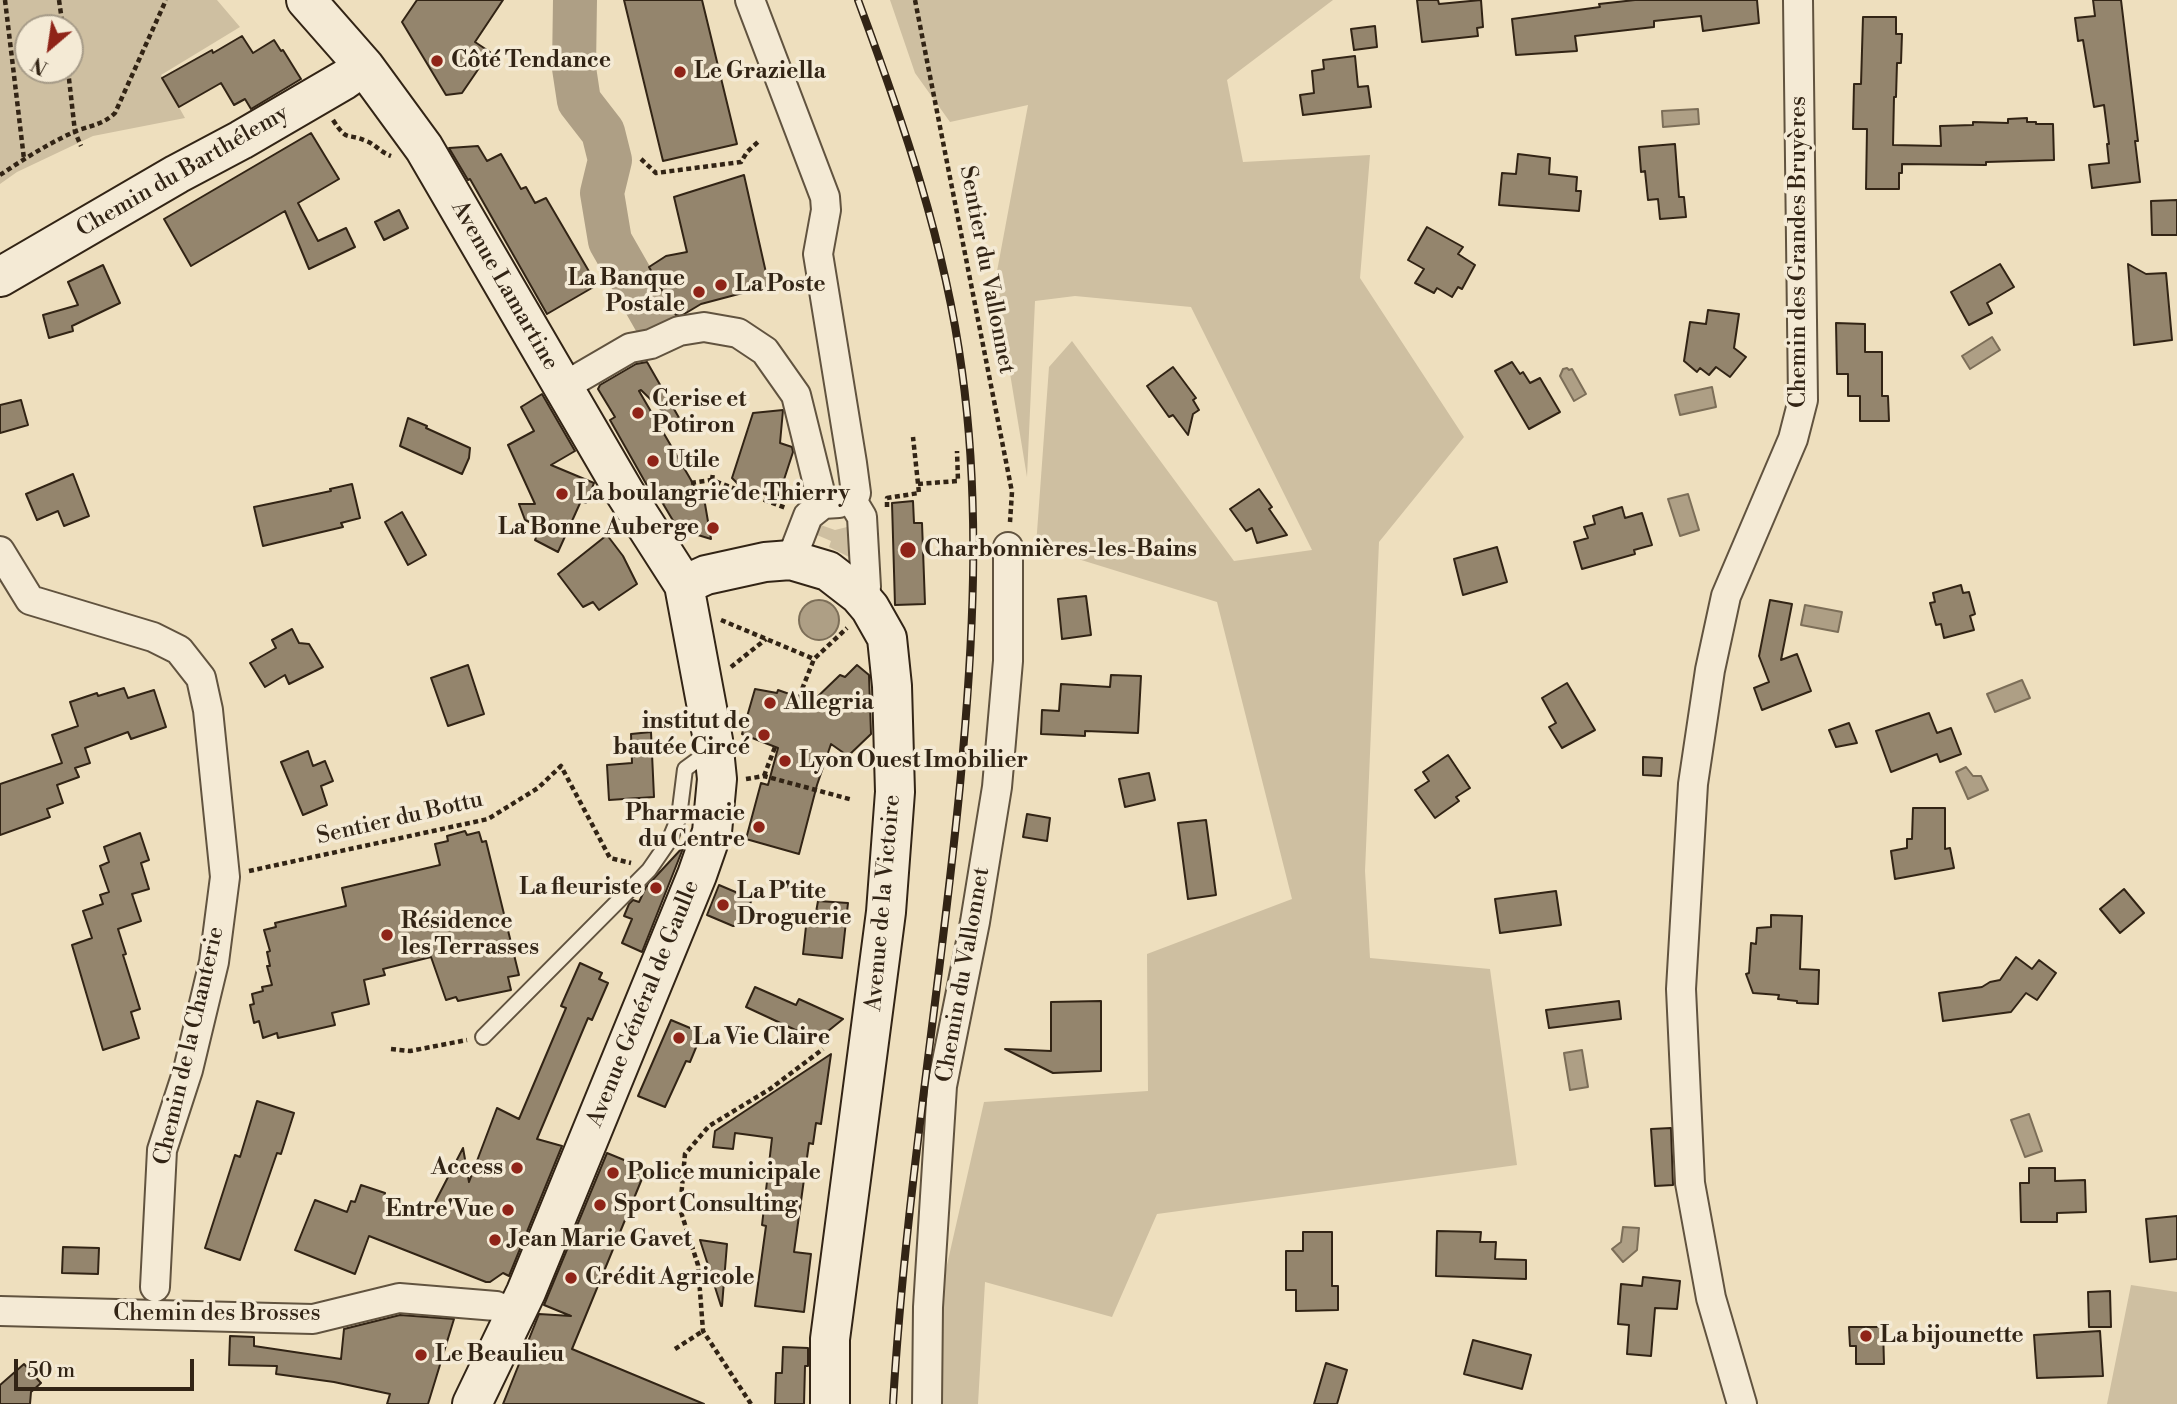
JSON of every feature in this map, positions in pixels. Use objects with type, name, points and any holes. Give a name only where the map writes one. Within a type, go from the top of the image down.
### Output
[{"type":"street","name":"Avenue Lamartine","points":[[306,0],[364,66],[424,148],[625,494],[684,584]]},
{"type":"street","points":[[750,0],[825,197],[826,210],[818,254],[852,463],[856,493],[853,502],[862,517],[866,587],[857,608]]},
{"type":"street","name":"Chemin des Grandes Bruyères","points":[[1742,1404],[1711,1298],[1690,1183],[1681,989],[1693,784],[1710,670],[1726,596],[1793,439],[1803,400],[1798,0]]},
{"type":"street","name":"Chemin du Barthélemy","points":[[0,277],[241,140],[364,66]]},
{"type":"street","points":[[563,387],[630,348],[650,344],[673,332],[704,327],[738,333],[765,351],[796,394],[822,504]]},
{"type":"street","points":[[791,560],[808,516],[822,504],[853,502]]},
{"type":"street","name":"Chemin du Vallonnet","points":[[927,1404],[928,1307],[942,1086],[975,922],[997,787],[1008,661],[1008,547]]},
{"type":"street","name":"Chemin de la Chanterie","points":[[0,551],[30,600],[153,637],[179,650],[201,678],[208,710],[225,877],[214,962],[188,1070],[162,1150],[155,1287]]},
{"type":"street","name":"Avenue de la Victoire","points":[[684,584],[706,575],[765,562],[791,560],[828,571],[857,608],[870,608],[887,638],[892,686],[895,792],[886,912],[830,1339],[830,1404]]},
{"type":"street","name":"Avenue Général de Gaulle","points":[[472,1404],[536,1268],[697,875],[712,832],[717,779],[728,770],[684,584]]},
{"type":"street","name":"Chemin des Brosses","points":[[0,1311],[313,1319],[399,1298],[496,1306],[514,1313]]},
{"type":"lane","points":[[483,1037],[649,870],[669,841],[679,817],[685,769],[696,761],[728,770]]},
{"type":"path","points":[[5,0],[24,159]]},
{"type":"path","points":[[0,175],[75,132],[108,120],[115,113],[166,0]]},
{"type":"path","name":"Sentier du Vallonnet","points":[[915,0],[1012,492],[1008,547]]},
{"type":"path","points":[[70,84],[75,132],[80,146]]},
{"type":"path","points":[[330,114],[341,132],[348,137],[370,142],[378,151],[397,159]]},
{"type":"path","points":[[641,159],[656,173],[741,162],[759,141]]},
{"type":"path","points":[[887,511],[887,498],[919,493],[913,437]]},
{"type":"path","points":[[918,484],[958,481],[957,451]]},
{"type":"path","points":[[712,480],[713,472]]},
{"type":"path","points":[[691,483],[712,480],[790,509]]},
{"type":"path","points":[[799,697],[814,659],[857,608]]},
{"type":"path","points":[[715,617],[814,659]]},
{"type":"path","points":[[724,673],[765,639]]},
{"type":"path","points":[[764,776],[775,747]]},
{"type":"path","name":"Sentier du Bottu","points":[[225,877],[488,819],[538,788],[561,766],[610,858],[641,862]]},
{"type":"path","points":[[728,770],[764,776],[853,800]]},
{"type":"path","points":[[391,1049],[410,1051],[483,1037]]},
{"type":"path","points":[[751,1404],[703,1331],[698,1265],[680,1209],[685,1154],[709,1126],[770,1089],[823,1049]]},
{"type":"path","points":[[675,1349],[703,1331]]},
{"type":"shaded area","points":[[0,0],[217,0],[240,27],[161,75],[185,118],[93,136],[17,172],[0,184]]},
{"type":"shaded area","points":[[890,0],[1333,0],[1227,80],[1243,162],[1370,155],[1360,278],[1464,437],[1379,542],[1365,871],[1370,958],[1490,969],[1517,1165],[1157,1214],[1112,1317],[985,1282],[978,1404],[939,1404],[939,1300],[984,1102],[1148,1091],[1147,954],[1292,899],[1217,602],[1036,546],[1049,367],[1072,341],[1234,561],[1312,550],[1191,307],[1075,296],[1035,301],[1027,477],[995,282],[1028,105],[950,122],[915,73]]},
{"type":"shaded area","points":[[1698,109],[1699,124],[1663,127],[1662,111]]},
{"type":"shaded area","points":[[1992,337],[2000,350],[1970,369],[1962,356]]},
{"type":"shaded area","points":[[1563,369],[1572,369],[1586,394],[1574,401],[1560,376]]},
{"type":"shaded area","points":[[1712,387],[1716,407],[1680,415],[1675,395]]},
{"type":"shaded area","points":[[1688,494],[1699,530],[1680,536],[1668,499]]},
{"type":"shaded area","points":[[815,523],[835,530],[851,526],[853,559],[829,547],[831,541],[810,532]]},
{"type":"shaded area","points":[[819,600],[833,606],[839,620],[833,634],[819,640],[805,634],[799,620],[805,606]]},
{"type":"shaded area","points":[[1805,605],[1842,612],[1838,632],[1801,625]]},
{"type":"shaded area","points":[[2022,680],[2030,698],[1995,712],[1987,694]]},
{"type":"shaded area","points":[[1966,767],[1973,776],[1981,776],[1988,790],[1968,799],[1956,772]]},
{"type":"shaded area","points":[[1582,1050],[1588,1087],[1570,1090],[1564,1053]]},
{"type":"shaded area","points":[[2029,1114],[2042,1151],[2025,1157],[2011,1120]]},
{"type":"shaded area","points":[[1623,1227],[1639,1228],[1637,1250],[1623,1262],[1612,1249],[1621,1242]]},
{"type":"shaded area","points":[[2131,1285],[2177,1292],[2177,1404],[2107,1404]]},
{"type":"building","points":[[417,0],[503,0],[475,42],[490,52],[462,93],[446,95],[402,22]]},
{"type":"building","name":"Le Graziella","points":[[624,0],[702,0],[737,144],[663,161]]},
{"type":"building","points":[[1417,0],[1438,0],[1439,4],[1481,0],[1483,27],[1477,28],[1478,36],[1422,42]]},
{"type":"building","points":[[1635,0],[1757,0],[1759,23],[1703,31],[1701,16],[1654,21],[1654,27],[1575,36],[1577,51],[1516,55],[1512,19]]},
{"type":"building","points":[[2093,0],[2121,0],[2138,141],[2135,141],[2140,182],[2092,188],[2089,165],[2109,163],[2109,144],[2104,105],[2094,107],[2083,40],[2078,41],[2075,18],[2095,16]]},
{"type":"building","points":[[1863,17],[1896,17],[1896,34],[1902,34],[1901,63],[1897,63],[1894,97],[1893,145],[1941,146],[1940,126],[1973,125],[1973,122],[2008,123],[2008,119],[2027,118],[2027,122],[2053,124],[2054,160],[1986,162],[1986,165],[1902,164],[1899,189],[1866,189],[1867,129],[1853,129],[1854,84],[1861,84]]},
{"type":"building","points":[[1375,26],[1377,47],[1354,50],[1351,29]]},
{"type":"building","points":[[242,36],[253,53],[274,40],[301,79],[251,109],[245,99],[234,105],[221,83],[179,107],[162,78]]},
{"type":"building","points":[[1355,56],[1358,87],[1368,86],[1371,107],[1303,115],[1300,95],[1314,93],[1312,71],[1324,69],[1323,60]]},
{"type":"building","points":[[311,133],[339,179],[298,203],[318,241],[346,228],[355,247],[309,269],[285,211],[191,266],[164,219]]},
{"type":"building","points":[[1675,144],[1679,197],[1684,197],[1686,217],[1660,219],[1658,199],[1648,200],[1645,171],[1641,172],[1639,147]]},
{"type":"building","points":[[478,146],[487,161],[501,154],[521,189],[526,187],[535,203],[546,198],[597,285],[547,314],[470,179],[468,180],[449,148]]},
{"type":"building","points":[[1518,154],[1550,158],[1549,174],[1577,177],[1576,191],[1581,191],[1579,211],[1499,205],[1502,173],[1516,174]]},
{"type":"building","points":[[744,175],[769,286],[701,304],[686,313],[676,315],[649,267],[666,256],[687,252],[674,197]]},
{"type":"building","points":[[2177,200],[2177,235],[2152,235],[2151,201]]},
{"type":"building","points":[[399,210],[408,228],[384,240],[375,222]]},
{"type":"building","points":[[1427,227],[1463,247],[1458,254],[1475,265],[1462,289],[1458,287],[1452,297],[1437,288],[1434,293],[1415,283],[1424,269],[1408,260]]},
{"type":"building","points":[[2000,264],[2014,287],[1987,303],[1992,313],[1969,325],[1951,292]]},
{"type":"building","points":[[2128,264],[2146,274],[2166,273],[2172,340],[2134,345]]},
{"type":"building","points":[[103,265],[120,303],[72,326],[73,331],[49,338],[43,315],[78,305],[68,282]]},
{"type":"building","points":[[1708,310],[1739,314],[1734,348],[1746,357],[1730,377],[1716,367],[1709,375],[1700,368],[1697,372],[1684,361],[1690,322],[1706,324]]},
{"type":"building","points":[[1836,323],[1865,324],[1865,352],[1882,352],[1882,396],[1888,396],[1889,421],[1860,421],[1860,396],[1848,396],[1848,374],[1837,374]]},
{"type":"building","points":[[647,362],[682,423],[678,426],[639,391],[705,504],[711,539],[678,529],[659,497],[655,499],[610,420],[615,417],[598,389],[600,385],[636,364]]},
{"type":"building","points":[[1512,362],[1530,383],[1540,378],[1560,412],[1529,429],[1495,371]]},
{"type":"building","points":[[1173,367],[1196,398],[1193,400],[1199,410],[1193,414],[1188,435],[1173,415],[1169,417],[1147,386]]},
{"type":"building","points":[[542,394],[575,451],[551,465],[594,483],[586,503],[581,501],[558,552],[535,540],[540,527],[525,520],[519,504],[535,504],[508,445],[534,431],[521,407]]},
{"type":"building","points":[[21,400],[28,425],[0,433],[0,405]]},
{"type":"building","points":[[783,410],[780,443],[792,447],[793,452],[778,498],[740,486],[732,478],[753,413]]},
{"type":"building","points":[[408,418],[470,448],[462,474],[400,446]]},
{"type":"building","points":[[73,474],[89,516],[64,526],[58,511],[37,520],[26,494]]},
{"type":"building","points":[[352,484],[360,518],[341,523],[343,527],[263,546],[254,507]]},
{"type":"building","points":[[1259,489],[1287,535],[1257,543],[1252,528],[1246,531],[1230,509]]},
{"type":"building","name":"Charbonnières-les-Bains","points":[[913,501],[914,523],[922,523],[925,604],[895,605],[892,503]]},
{"type":"building","points":[[1622,507],[1625,518],[1642,513],[1652,545],[1634,550],[1635,554],[1582,569],[1574,542],[1588,538],[1584,527],[1595,524],[1593,516]]},
{"type":"building","points":[[402,512],[426,555],[408,565],[385,522]]},
{"type":"building","points":[[607,535],[623,556],[637,584],[599,610],[593,602],[583,607],[558,574]]},
{"type":"building","points":[[1497,547],[1507,582],[1463,595],[1454,559]]},
{"type":"building","points":[[1961,585],[1963,593],[1969,592],[1975,614],[1970,616],[1974,630],[1944,638],[1941,624],[1936,625],[1930,603],[1935,602],[1933,593]]},
{"type":"building","points":[[1086,596],[1091,635],[1062,639],[1058,599]]},
{"type":"building","points":[[1770,600],[1792,604],[1781,660],[1797,654],[1811,691],[1762,710],[1754,688],[1769,682],[1759,656]]},
{"type":"building","points":[[292,629],[299,643],[309,644],[323,667],[289,684],[285,675],[265,687],[250,663],[276,648],[272,640]]},
{"type":"building","points":[[468,665],[484,714],[448,726],[431,678]]},
{"type":"building","points":[[857,665],[869,675],[871,734],[848,756],[831,744],[799,854],[746,839],[761,783],[768,785],[778,748],[742,734],[755,689],[777,693],[778,690],[812,702],[840,675],[845,677]]},
{"type":"building","points":[[1111,675],[1141,676],[1138,733],[1085,731],[1085,736],[1041,734],[1042,710],[1059,711],[1061,684],[1110,687]]},
{"type":"building","points":[[1567,683],[1595,730],[1562,748],[1549,727],[1556,723],[1542,698]]},
{"type":"building","points":[[124,688],[128,698],[154,690],[166,727],[131,739],[128,732],[85,748],[90,763],[75,768],[79,777],[57,785],[63,803],[47,809],[50,817],[0,835],[0,784],[62,763],[52,735],[78,726],[70,702]]},
{"type":"building","points":[[1929,713],[1937,733],[1951,728],[1961,754],[1940,762],[1937,754],[1891,772],[1876,731]]},
{"type":"building","points":[[1849,723],[1857,743],[1836,747],[1829,730]]},
{"type":"building","points":[[651,732],[654,797],[609,800],[607,765],[632,763],[631,734]]},
{"type":"building","points":[[308,751],[313,766],[325,761],[333,781],[321,786],[327,805],[303,815],[281,762]]},
{"type":"building","points":[[1448,755],[1470,788],[1456,797],[1459,801],[1435,818],[1415,790],[1429,781],[1423,772]]},
{"type":"building","points":[[1643,757],[1662,758],[1661,776],[1643,775]]},
{"type":"building","points":[[1149,773],[1155,800],[1125,807],[1119,779]]},
{"type":"building","points":[[1913,808],[1945,808],[1945,849],[1950,848],[1954,868],[1895,879],[1891,851],[1907,848],[1907,839],[1912,839]]},
{"type":"building","points":[[1027,814],[1050,818],[1047,841],[1023,837]]},
{"type":"building","points":[[1206,820],[1216,895],[1188,899],[1178,823]]},
{"type":"building","name":"Résidence les Terrasses","points":[[465,831],[467,835],[479,832],[482,842],[486,841],[519,975],[508,977],[511,990],[458,1001],[456,997],[446,1000],[431,957],[383,969],[385,975],[364,980],[369,1004],[332,1013],[335,1025],[278,1038],[277,1033],[263,1038],[259,1021],[254,1023],[250,1005],[254,1004],[252,994],[263,991],[262,987],[272,985],[267,966],[270,966],[267,952],[270,951],[264,930],[276,927],[275,923],[346,906],[342,888],[440,865],[435,844],[448,841],[447,836]]},
{"type":"building","points":[[140,833],[149,860],[141,863],[149,889],[132,894],[141,921],[118,929],[140,1009],[131,1012],[139,1038],[103,1050],[72,945],[92,938],[83,911],[103,904],[100,895],[109,892],[100,866],[109,862],[104,847]]},
{"type":"building","points":[[684,846],[642,952],[622,943],[632,919],[624,916],[629,904],[633,900],[639,902],[646,887]]},
{"type":"building","points":[[719,885],[752,899],[741,926],[733,926],[707,915]]},
{"type":"building","points":[[2124,889],[2144,913],[2120,933],[2100,909]]},
{"type":"building","points":[[1556,891],[1561,925],[1500,933],[1495,899]]},
{"type":"building","points":[[818,901],[848,903],[842,958],[803,954],[807,917],[815,918]]},
{"type":"building","points":[[1771,915],[1802,916],[1800,969],[1819,970],[1818,1004],[1797,1003],[1778,999],[1779,995],[1753,993],[1746,974],[1749,973],[1751,943],[1756,944],[1757,928],[1771,927]]},
{"type":"building","points":[[2016,957],[2032,969],[2039,960],[2056,973],[2037,1000],[2026,993],[2011,1012],[1943,1021],[1939,993],[1982,987],[2000,980]]},
{"type":"building","points":[[580,963],[602,973],[599,979],[608,983],[592,1020],[588,1018],[537,1139],[562,1146],[509,1276],[503,1273],[486,1282],[369,1236],[355,1274],[295,1250],[315,1200],[347,1212],[351,1201],[355,1202],[361,1185],[429,1214],[463,1148],[469,1182],[497,1108],[519,1119],[566,1008],[561,1006]]},
{"type":"building","points":[[755,987],[796,1005],[799,999],[843,1019],[817,1040],[746,1007]]},
{"type":"building","points":[[1101,1001],[1101,1071],[1053,1073],[1005,1049],[1051,1051],[1051,1002]]},
{"type":"building","points":[[1619,1001],[1621,1019],[1549,1028],[1546,1010]]},
{"type":"building","points":[[671,1020],[702,1033],[690,1062],[686,1061],[665,1107],[638,1096]]},
{"type":"building","points":[[831,1054],[821,1124],[816,1123],[813,1144],[809,1143],[794,1252],[811,1254],[804,1312],[755,1306],[766,1226],[762,1225],[772,1138],[735,1133],[733,1149],[713,1147],[715,1131]]},
{"type":"building","points":[[257,1101],[294,1113],[281,1154],[277,1153],[240,1260],[205,1248],[235,1155],[240,1157]]},
{"type":"building","points":[[1671,1128],[1673,1185],[1655,1186],[1651,1129]]},
{"type":"building","points":[[607,1153],[646,1169],[572,1349],[704,1404],[503,1404],[539,1314],[571,1316],[544,1305]]},
{"type":"building","points":[[2029,1168],[2055,1168],[2055,1181],[2085,1180],[2086,1212],[2057,1213],[2057,1222],[2021,1222],[2020,1183],[2029,1183]]},
{"type":"building","points":[[2177,1216],[2177,1259],[2150,1262],[2146,1219]]},
{"type":"building","points":[[1437,1231],[1481,1232],[1480,1242],[1496,1242],[1495,1259],[1526,1260],[1526,1279],[1436,1276]]},
{"type":"building","points":[[1303,1232],[1332,1232],[1332,1286],[1338,1286],[1338,1310],[1296,1311],[1296,1290],[1286,1290],[1286,1251],[1303,1251]]},
{"type":"building","points":[[700,1240],[727,1244],[722,1306],[721,1306]]},
{"type":"building","points":[[63,1247],[99,1248],[98,1274],[62,1273]]},
{"type":"building","points":[[1643,1277],[1680,1281],[1677,1309],[1655,1308],[1651,1356],[1627,1354],[1629,1325],[1618,1324],[1621,1284],[1642,1286]]},
{"type":"building","points":[[2110,1291],[2111,1327],[2089,1327],[2088,1292]]},
{"type":"building","points":[[400,1315],[454,1319],[428,1404],[387,1404],[390,1394],[334,1382],[276,1374],[277,1366],[229,1365],[230,1336],[254,1337],[254,1346],[341,1359],[344,1329]]},
{"type":"building","name":"La bijounette","points":[[1849,1327],[1883,1327],[1884,1364],[1856,1364],[1856,1346],[1850,1346]]},
{"type":"building","points":[[2100,1331],[2103,1376],[2037,1378],[2034,1335]]},
{"type":"building","points":[[1473,1340],[1531,1355],[1522,1389],[1464,1374]]},
{"type":"building","points":[[783,1347],[808,1348],[804,1404],[775,1404],[776,1373],[782,1373]]},
{"type":"building","points":[[1326,1363],[1347,1370],[1337,1404],[1314,1404]]},
{"type":"building","points":[[24,1364],[41,1383],[31,1392],[30,1404],[0,1404],[0,1385]]},
{"type":"waterway","points":[[575,0],[574,68],[579,101],[603,132],[610,160],[602,193],[610,241],[662,332]]},
{"type":"railway","points":[[858,0],[906,137],[945,276],[962,371],[972,474],[971,630],[960,785],[914,1172],[893,1404]]},
{"type":"place","name":"Côté Tendance","points":[[437,61]]},
{"type":"place","name":"Le Graziella","points":[[680,72]]},
{"type":"place","name":"La Poste","points":[[721,285]]},
{"type":"place","name":"La Banque Postale","points":[[699,292]]},
{"type":"place","name":"Cerise et Potiron","points":[[638,413]]},
{"type":"place","name":"Utile","points":[[653,461]]},
{"type":"place","name":"La boulangrie de Thierry","points":[[562,494]]},
{"type":"place","name":"La Bonne Auberge","points":[[713,528]]},
{"type":"place","name":"Charbonnières-les-Bains","points":[[908,550]]},
{"type":"place","name":"Allegria","points":[[770,703]]},
{"type":"place","name":"institut de bautée Circé","points":[[764,735]]},
{"type":"place","name":"Lyon Ouest Imobilier","points":[[785,761]]},
{"type":"place","name":"Pharmacie du Centre","points":[[759,827]]},
{"type":"place","name":"La fleuriste","points":[[656,888]]},
{"type":"place","name":"La P'tite Droguerie","points":[[723,905]]},
{"type":"place","name":"Résidence les Terrasses","points":[[387,935]]},
{"type":"place","name":"La Vie Claire","points":[[679,1038]]},
{"type":"place","name":"Access","points":[[517,1168]]},
{"type":"place","name":"Police municipale","points":[[613,1173]]},
{"type":"place","name":"Sport Consulting","points":[[600,1205]]},
{"type":"place","name":"Entre'Vue","points":[[508,1210]]},
{"type":"place","name":"Jean Marie Gavet","points":[[495,1240]]},
{"type":"place","name":"Crédit Agricole","points":[[571,1278]]},
{"type":"place","name":"La bijounette","points":[[1866,1336]]},
{"type":"place","name":"Le Beaulieu","points":[[421,1355]]}]
